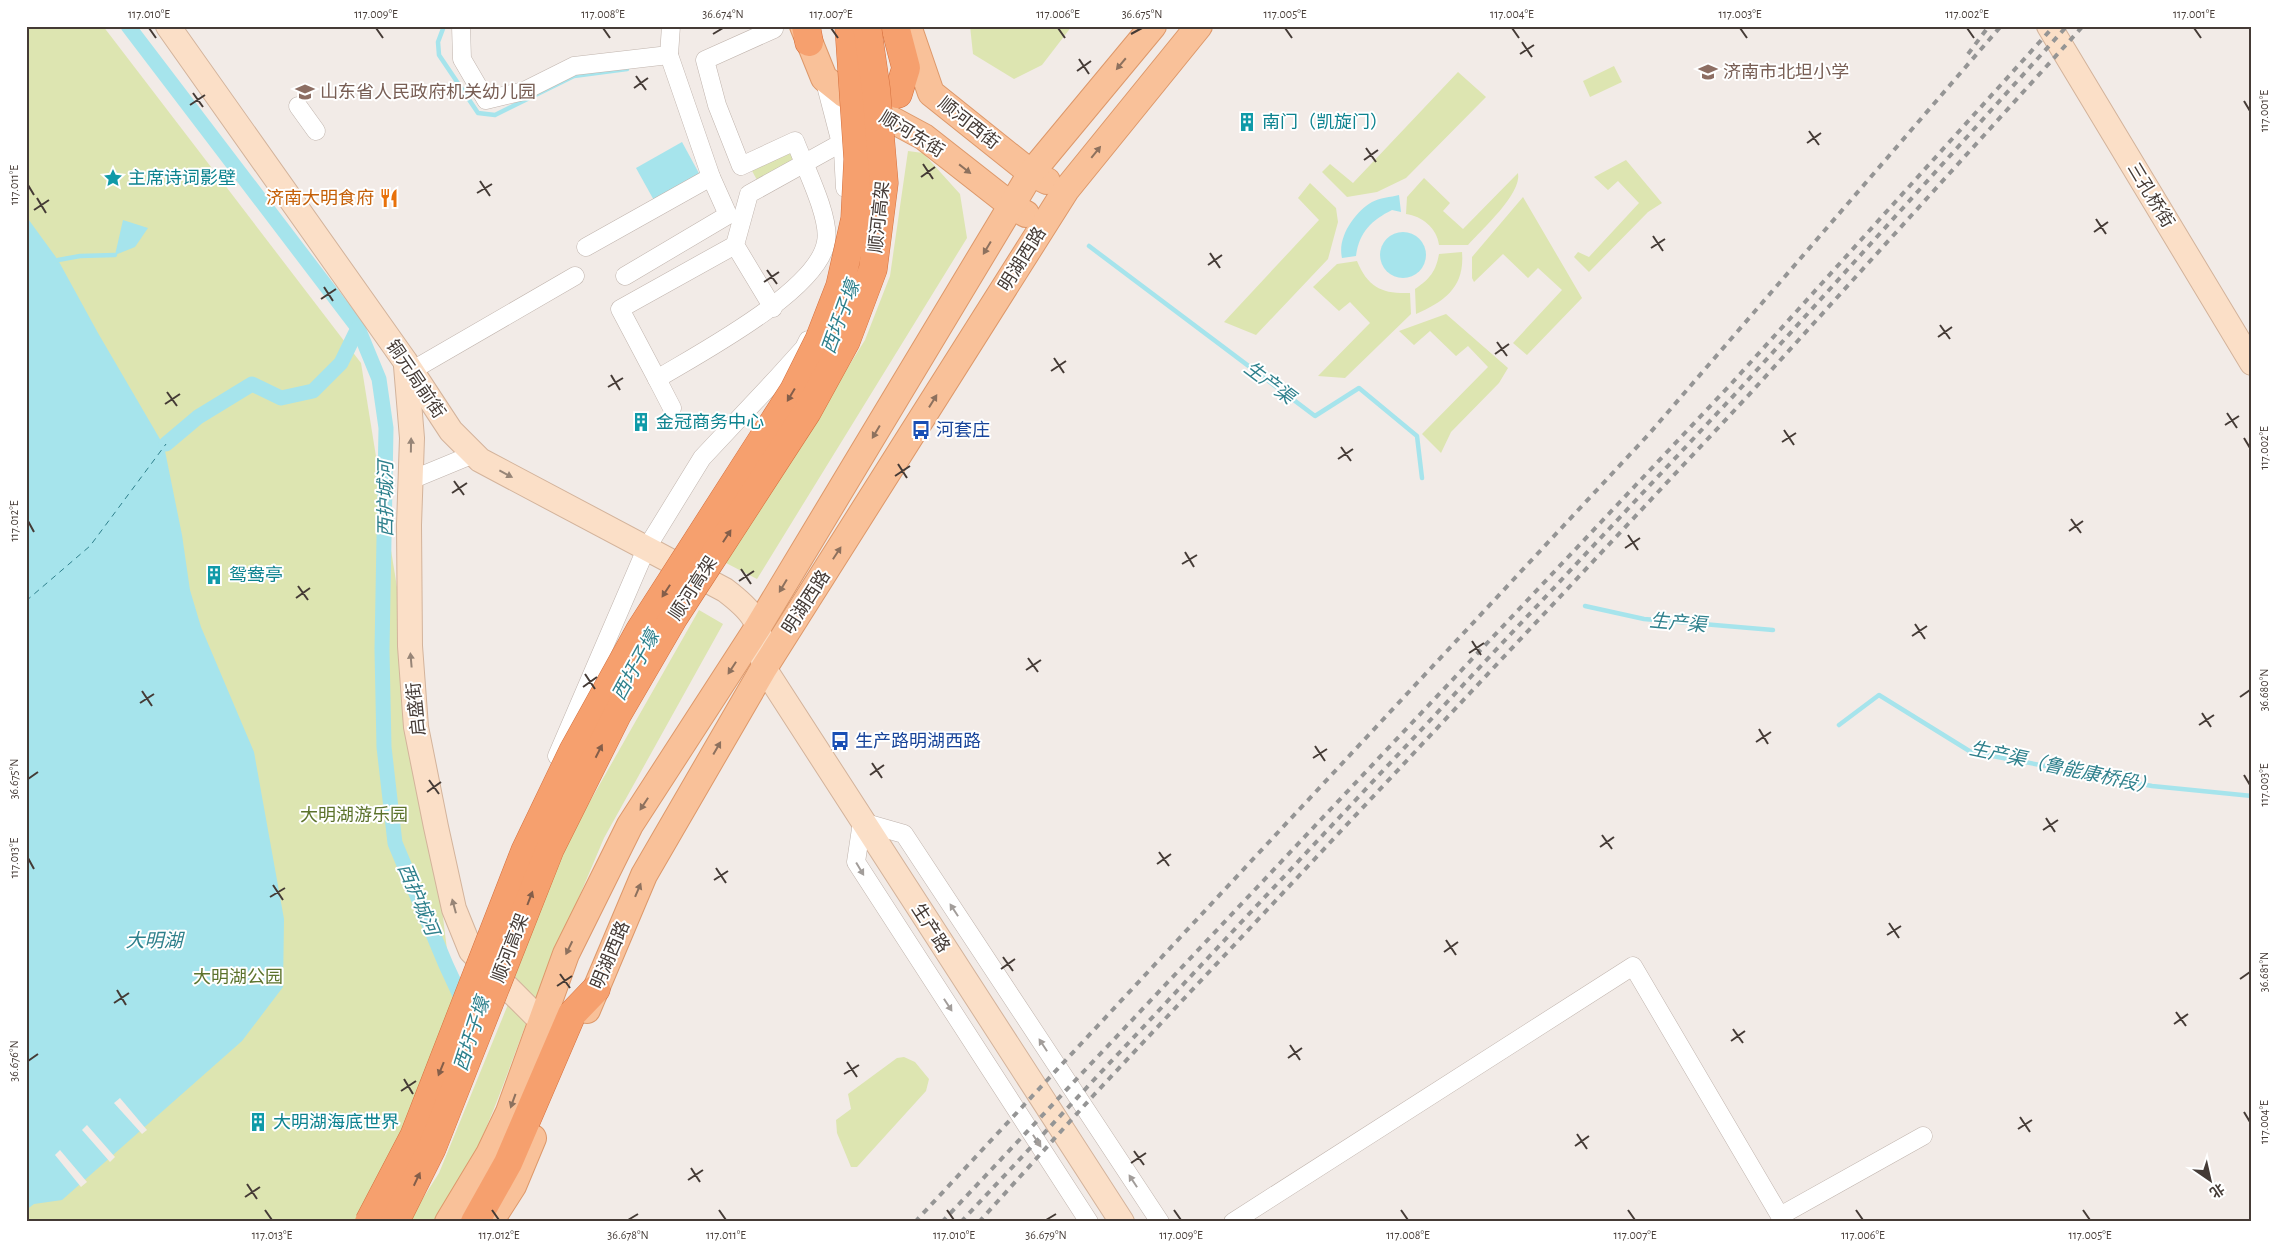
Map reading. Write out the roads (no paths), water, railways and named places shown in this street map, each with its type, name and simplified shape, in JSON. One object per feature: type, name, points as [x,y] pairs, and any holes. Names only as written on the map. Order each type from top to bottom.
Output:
[{"type":"highway","name":"顺河高架","points":[[369,1222],[414,1136],[525,851],[572,751],[640,630],[794,390],[819,340],[840,286],[855,219],[858,159],[849,26]]},
{"type":"highway","name":"顺河高架","points":[[395,1222],[432,1148],[550,849],[617,715],[674,617],[807,412],[846,341],[873,269],[884,183],[876,89],[867,26]]},
{"type":"highway","points":[[895,26],[906,68],[898,94]]},
{"type":"highway","points":[[475,1222],[508,1163],[572,1014],[596,988]]},
{"type":"main road","name":"顺河西街","points":[[908,26],[931,93],[1031,173],[1066,190]]},
{"type":"main road","name":"明湖西路","points":[[448,1222],[489,1154],[509,1112],[566,954],[630,825],[758,627],[1031,173],[1153,26]]},
{"type":"main road","name":"明湖西路","points":[[490,1222],[513,1186],[644,875],[764,668],[1066,190],[1199,26]]},
{"type":"main road","name":"顺河东街","points":[[806,32],[824,78],[844,94],[924,138],[1012,206],[1044,225]]},
{"type":"main road","points":[[844,94],[878,102],[898,94],[909,78],[918,56]]},
{"type":"street","name":"铜元局前街","points":[[168,26],[408,366],[451,431],[480,460],[725,590],[753,615],[758,627]]},
{"type":"street","points":[[461,26],[462,59],[486,100],[524,91],[574,66],[669,55]]},
{"type":"street","points":[[626,276],[728,215],[710,177],[669,55],[671,26]]},
{"type":"street","points":[[773,26],[774,29],[706,60],[717,105],[750,194],[735,245],[747,270],[773,308]]},
{"type":"street","name":"三孔桥街","points":[[2048,26],[2252,364]]},
{"type":"street","points":[[471,951],[646,549],[702,458],[804,348],[831,288],[846,224],[844,151],[824,78]]},
{"type":"street","points":[[298,106],[316,131]]},
{"type":"street","points":[[657,380],[773,308],[816,266],[827,242],[823,213],[795,141],[741,166]]},
{"type":"street","points":[[750,194],[841,143]]},
{"type":"street","points":[[586,247],[710,177]]},
{"type":"street","points":[[672,408],[620,309],[735,245]]},
{"type":"street","points":[[408,366],[575,276]]},
{"type":"street","name":"启盛街","points":[[408,366],[412,438],[410,646],[416,727],[454,910],[471,951],[542,1021]]},
{"type":"street","points":[[411,480],[474,454]]},
{"type":"street","name":"生产路","points":[[758,627],[764,668],[1122,1222]]},
{"type":"street","points":[[1089,1222],[856,862],[862,822],[904,834],[1160,1222]]},
{"type":"street","points":[[1233,1222],[1632,966],[1780,1216],[1923,1136]]},
{"type":"water","points":[[682,142],[701,177],[656,204],[636,168]]},
{"type":"water","points":[[1399,195],[1401,212],[1392,210],[1378,218],[1363,234],[1356,256],[1342,258],[1342,242],[1349,226],[1359,212],[1375,201]]},
{"type":"water","name":"大明湖","points":[[26,216],[58,260],[164,446],[182,535],[190,590],[201,627],[254,752],[284,919],[283,987],[242,1041],[62,1200],[34,1204],[26,1210]]},
{"type":"water","points":[[123,220],[148,228],[135,247],[115,255]]},
{"type":"water","points":[[1403,232],[1416,236],[1422,242],[1426,255],[1422,268],[1416,274],[1403,278],[1390,274],[1384,268],[1380,255],[1384,242],[1390,236]]},
{"type":"waterway","name":"西护城河","points":[[128,26],[358,328],[379,379],[386,428],[382,650],[384,747],[395,843],[465,1006]]},
{"type":"waterway","name":"生产渠","points":[[444,26],[438,42],[439,55],[478,113],[495,115],[574,76],[627,69]]},
{"type":"waterway","name":"生产渠","points":[[1089,246],[1315,416],[1359,388],[1417,436],[1422,478]]},
{"type":"waterway","points":[[58,260],[80,256],[115,255]]},
{"type":"waterway","points":[[166,444],[198,417],[252,384],[281,398],[313,391],[341,363],[358,328]]},
{"type":"waterway","name":"生产渠","points":[[1585,606],[1644,619],[1773,630]]},
{"type":"waterway","name":"生产渠（鲁能康桥段）","points":[[1839,725],[1879,695],[1971,752],[2152,786],[2252,796]]},
{"type":"railway","points":[[1968,54],[1989,26]]},
{"type":"railway","points":[[915,1222],[1649,434],[2001,26]]},
{"type":"railway","points":[[942,1222],[1731,384],[2054,26]]},
{"type":"railway","points":[[961,1222],[1738,391],[2067,26]]},
{"type":"railway","points":[[979,1222],[1092,1097],[1746,398],[2083,26]]},
{"type":"place","name":"济南市北坦小学","points":[[1708,72]]},
{"type":"place","name":"山东省人民政府机关幼儿园","points":[[305,92]]},
{"type":"place","name":"南门（凯旋门）","points":[[1247,122]]},
{"type":"place","name":"主席诗词影壁","points":[[113,178]]},
{"type":"place","name":"济南大明食府","points":[[389,198]]},
{"type":"place","name":"金冠商务中心","points":[[641,422]]},
{"type":"place","name":"河套庄","points":[[921,430]]},
{"type":"place","name":"鸳鸯亭","points":[[214,575]]},
{"type":"place","name":"生产路明湖西路","points":[[840,741]]},
{"type":"place","name":"大明湖海底世界","points":[[258,1122]]},
{"type":"water label","name":"西圩子壕","points":[[840,317]]},
{"type":"water label","name":"西圩子壕","points":[[635,665]]},
{"type":"water label","name":"西圩子壕","points":[[471,1034]]},
{"type":"park label","name":"大明湖游乐园","points":[[354,815]]},
{"type":"park label","name":"大明湖公园","points":[[238,977]]}]
